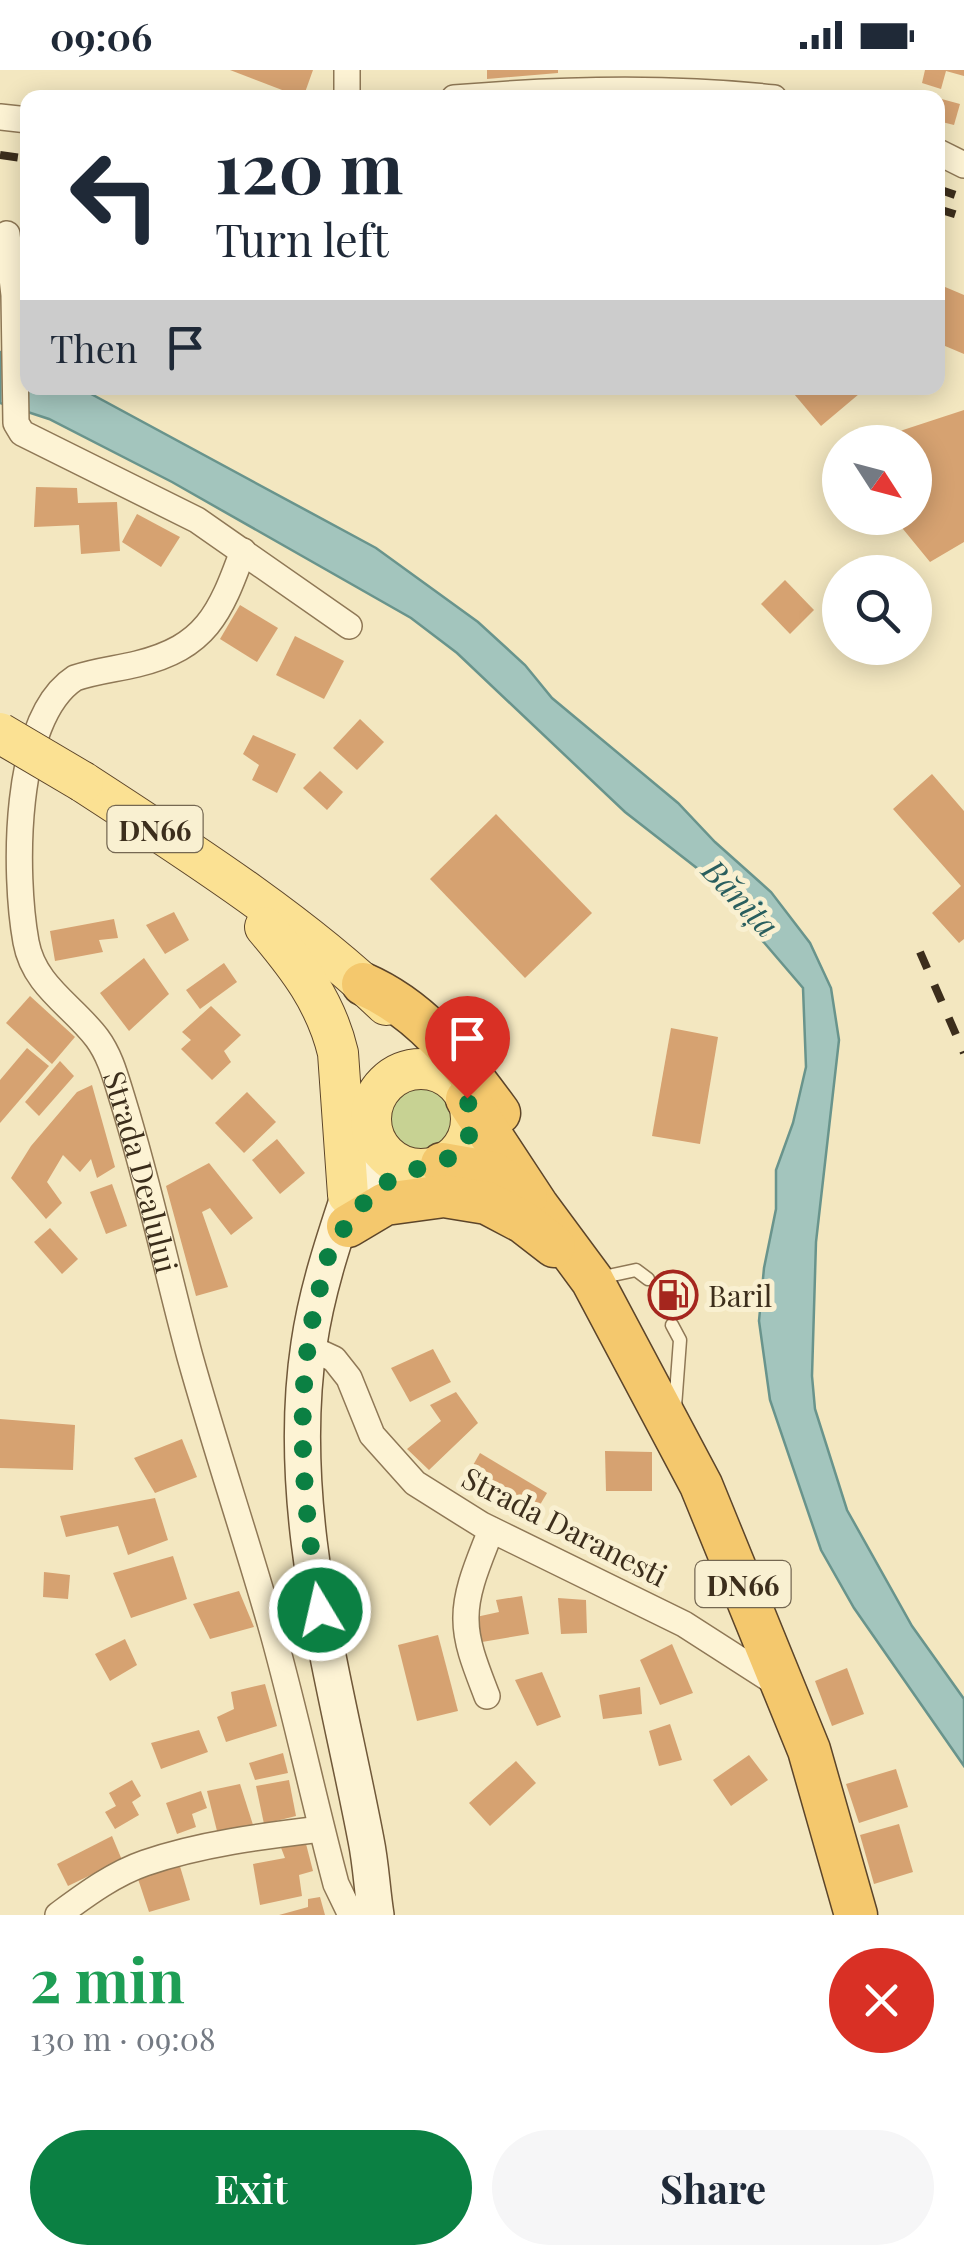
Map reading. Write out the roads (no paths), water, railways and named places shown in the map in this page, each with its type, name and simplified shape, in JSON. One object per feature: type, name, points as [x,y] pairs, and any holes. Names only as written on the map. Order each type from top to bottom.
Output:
[{"type":"highway","name":"DN66","points":[[363,984],[414,1012],[482,1090],[564,1206],[585,1269]]},
{"type":"highway","name":"DN66","points":[[457,1087],[585,1269],[702,1486],[786,1690],[826,1801],[856,1915]]},
{"type":"highway","name":"DN66","points":[[428,1166],[493,1173],[538,1207]]},
{"type":"highway","points":[[342,1223],[384,1204],[413,1198],[444,1196],[487,1203],[523,1222],[585,1269]]},
{"type":"main road","name":"DN66","points":[[0,733],[83,782],[286,923],[363,984],[457,1087]]},
{"type":"main road","points":[[224,878],[296,965],[326,1013],[338,1053],[342,1223]]},
{"type":"main road","name":"DN66","points":[[286,923],[336,996],[355,1045],[382,1149],[402,1165],[428,1166]]},
{"type":"main road","points":[[342,1223],[382,1186],[428,1166],[465,1143],[470,1129],[457,1087],[432,1070],[416,1068],[401,1073],[378,1094],[316,1300],[308,1347],[303,1450],[307,1524],[325,1640],[367,1844],[376,1915]]},
{"type":"street","points":[[668,90],[706,90]]},
{"type":"street","points":[[7,234],[14,295],[16,423],[30,439],[197,520],[349,626]]},
{"type":"street","name":"Strada Dealului","points":[[243,551],[222,607],[198,637],[166,656],[76,678],[48,704],[23,792],[18,879],[30,959],[40,978],[96,1038],[109,1057],[119,1088],[209,1425],[274,1635],[336,1884],[351,1915]]},
{"type":"street","name":"Strada Daranesti","points":[[308,1347],[334,1360],[349,1378],[372,1436],[415,1483],[492,1530],[684,1624],[786,1690]]},
{"type":"street","points":[[487,1696],[474,1661],[466,1620],[470,1590],[492,1530]]},
{"type":"street","points":[[58,1915],[142,1864],[180,1853],[322,1829]]},
{"type":"lane","points":[[585,1269],[636,1270],[648,1279]]},
{"type":"lane","points":[[672,1325],[680,1340],[674,1429]]},
{"type":"water","name":"Bănița","points":[[0,352],[20,358],[20,395],[93,395],[376,548],[478,622],[525,665],[552,698],[678,803],[771,892],[810,943],[831,988],[839,1040],[816,1242],[812,1376],[815,1409],[847,1510],[912,1626],[964,1699],[964,1766],[854,1608],[821,1550],[770,1400],[759,1321],[764,1268],[776,1209],[776,1170],[793,1123],[806,1067],[803,988],[707,876],[625,812],[457,653],[411,618],[172,482],[49,419],[0,403]]},
{"type":"railway","points":[[0,155],[20,158]]},
{"type":"railway","points":[[945,191],[964,198]]},
{"type":"railway","points":[[945,211],[964,217]]},
{"type":"railway","points":[[920,952],[964,1053]]},
{"type":"place","name":"Baril","points":[[673,1295]]}]
